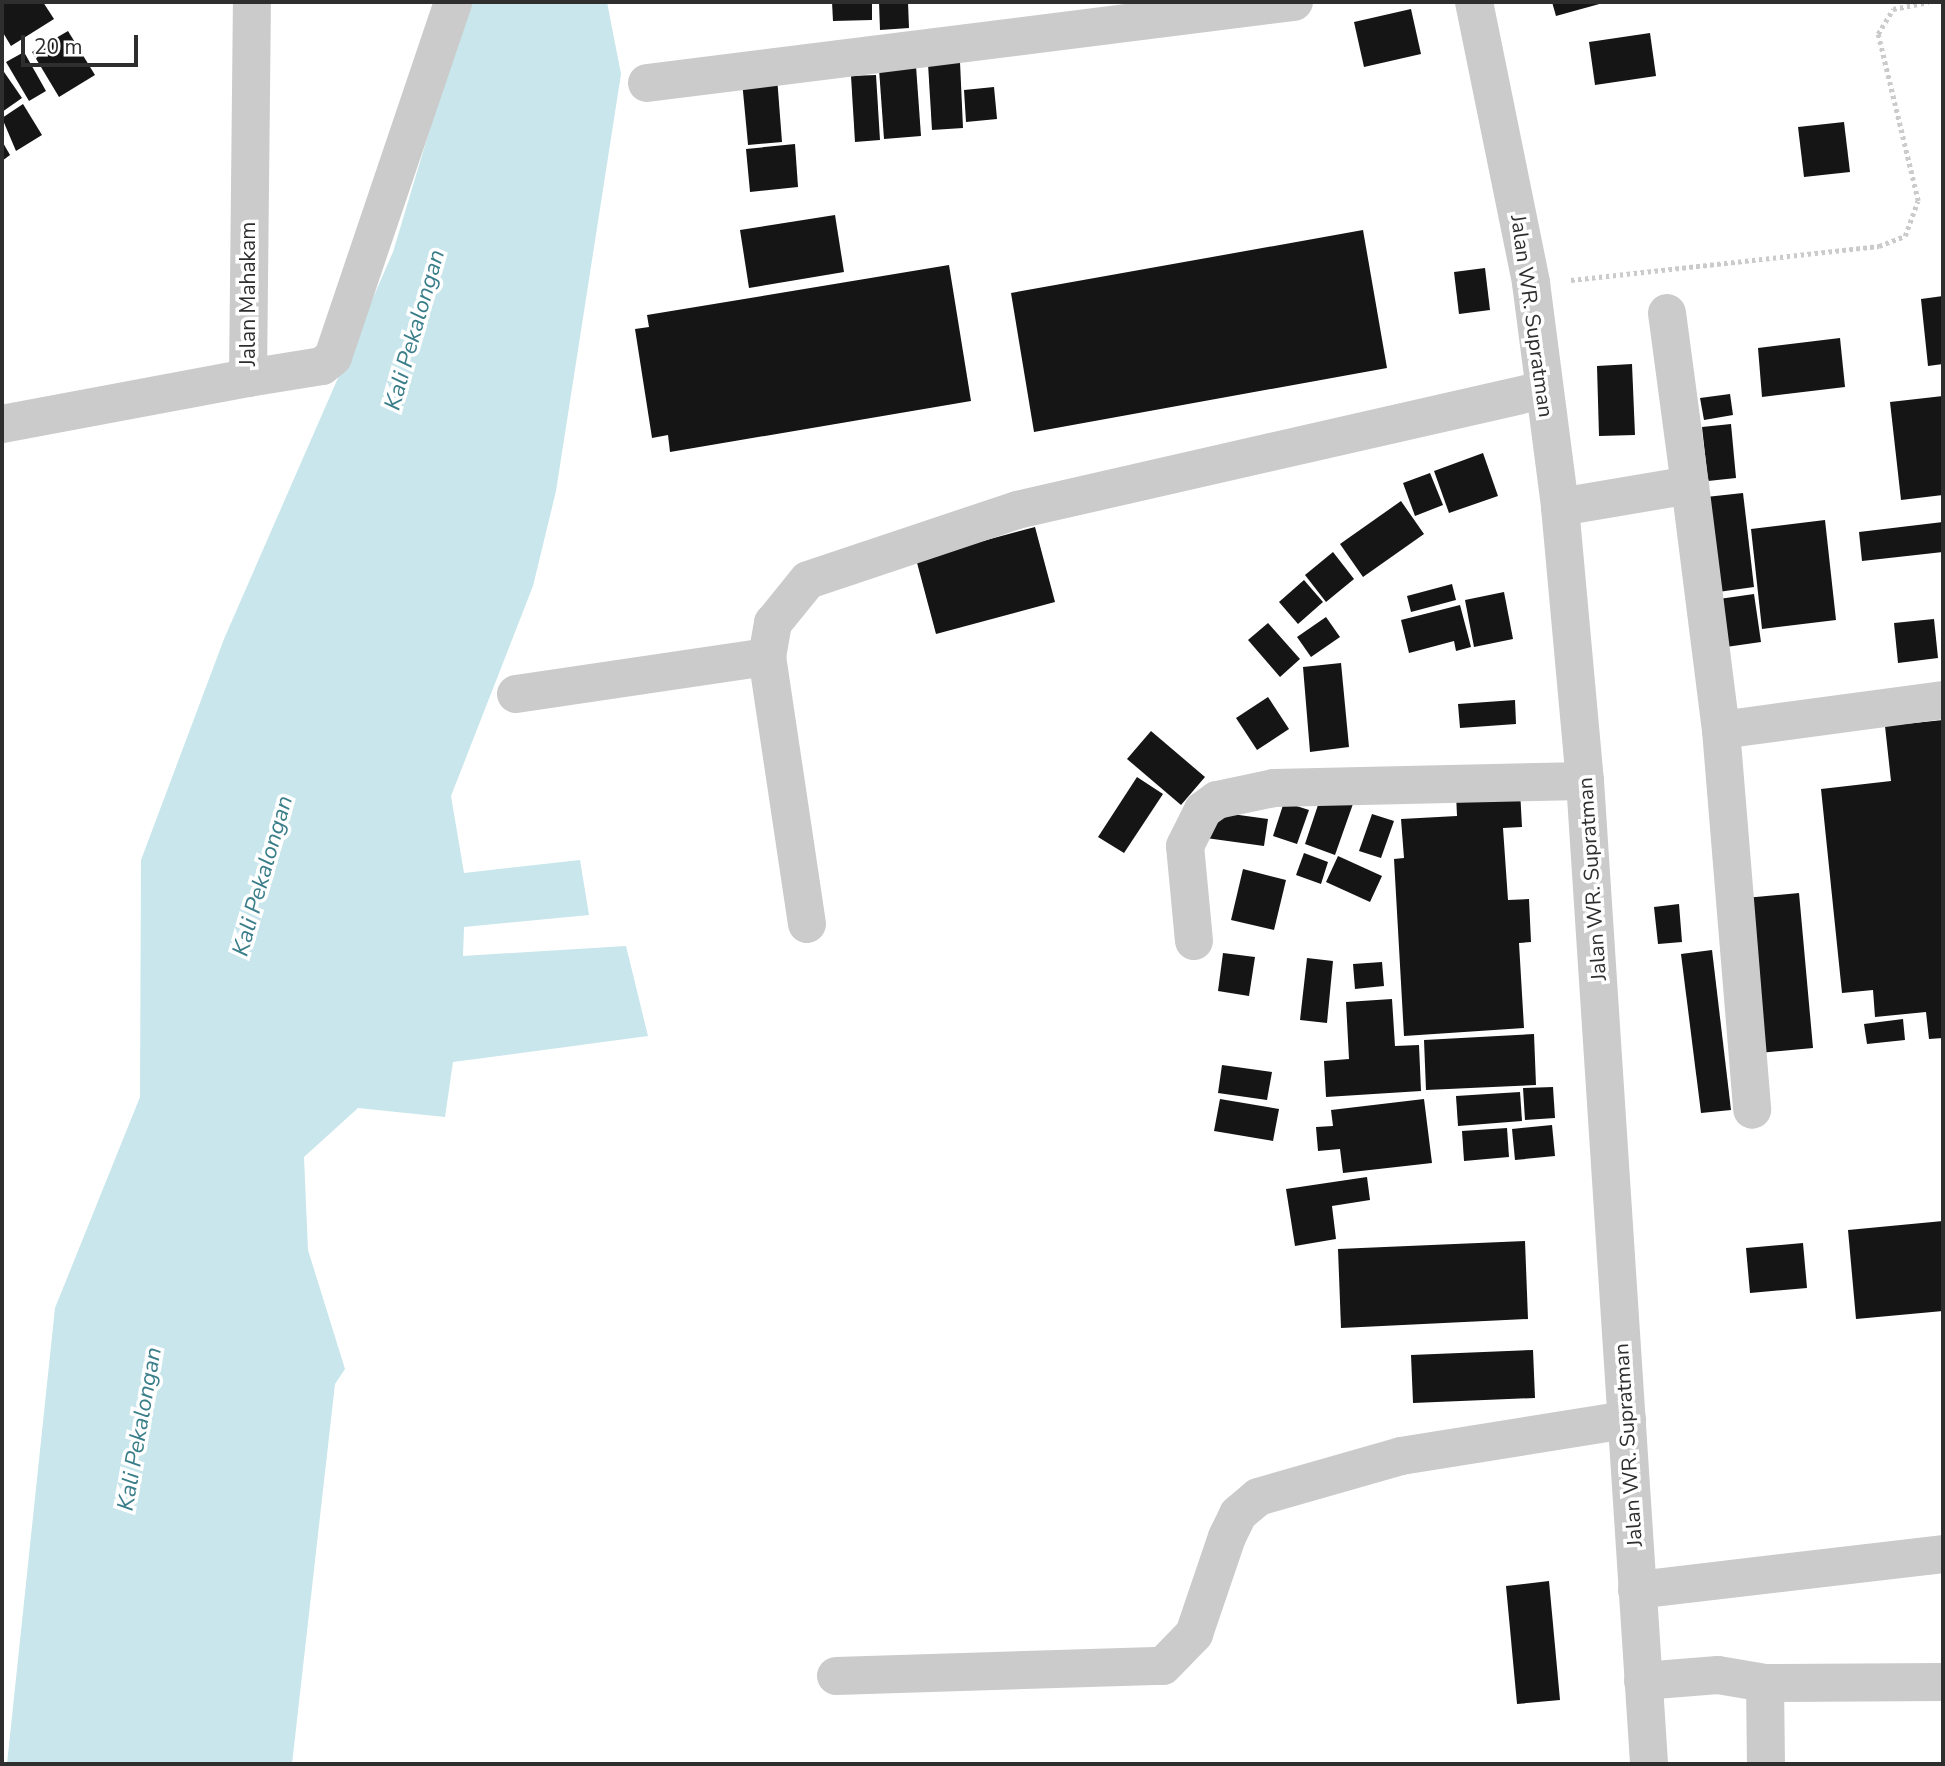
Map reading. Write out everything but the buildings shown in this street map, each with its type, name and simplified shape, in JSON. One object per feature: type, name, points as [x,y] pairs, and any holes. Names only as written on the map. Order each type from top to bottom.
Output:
[{"type":"street","name":"Jalan Mahakam","points":[[2,424],[248,378],[252,2]]},
{"type":"street","points":[[248,378],[322,366],[333,357],[453,2]]},
{"type":"street","points":[[647,83],[1294,2]]},
{"type":"street","name":"Jalan WR. Supratman","points":[[1474,2],[1531,283],[1560,507],[1586,780],[1627,1420],[1670,1585],[1649,1764]]},
{"type":"street","points":[[1668,313],[1721,730],[1752,1110]]},
{"type":"street","points":[[807,924],[767,657],[773,622],[795,590],[845,566],[1017,510],[1543,390]]},
{"type":"street","points":[[1560,507],[1690,485]]},
{"type":"street","points":[[516,694],[767,657]]},
{"type":"street","points":[[1721,730],[1943,700]]},
{"type":"street","points":[[1194,941],[1185,846],[1195,820],[1217,800],[1274,788],[1586,780]]},
{"type":"street","points":[[836,1675],[1163,1666],[1194,1634],[1227,1537],[1238,1514],[1258,1497],[1401,1456],[1627,1420]]},
{"type":"street","points":[[1670,1585],[1943,1554]]},
{"type":"street","points":[[1659,1678],[1718,1675],[1765,1683],[1943,1682]]},
{"type":"street","points":[[1765,1683],[1766,1764]]},
{"type":"path","points":[[1531,283],[1879,246],[1905,236],[1918,201],[1878,34],[1893,9],[1928,2]]},
{"type":"water","name":"Kali Pekalongan","points":[[468,2],[607,2],[621,74],[556,491],[533,586],[451,796],[464,873],[580,860],[589,915],[464,927],[463,956],[626,946],[648,1036],[453,1062],[445,1117],[358,1108],[304,1157],[308,1250],[345,1369],[335,1384],[292,1764],[7,1764],[55,1308],[140,1097],[141,860],[224,639],[393,252]]}]
